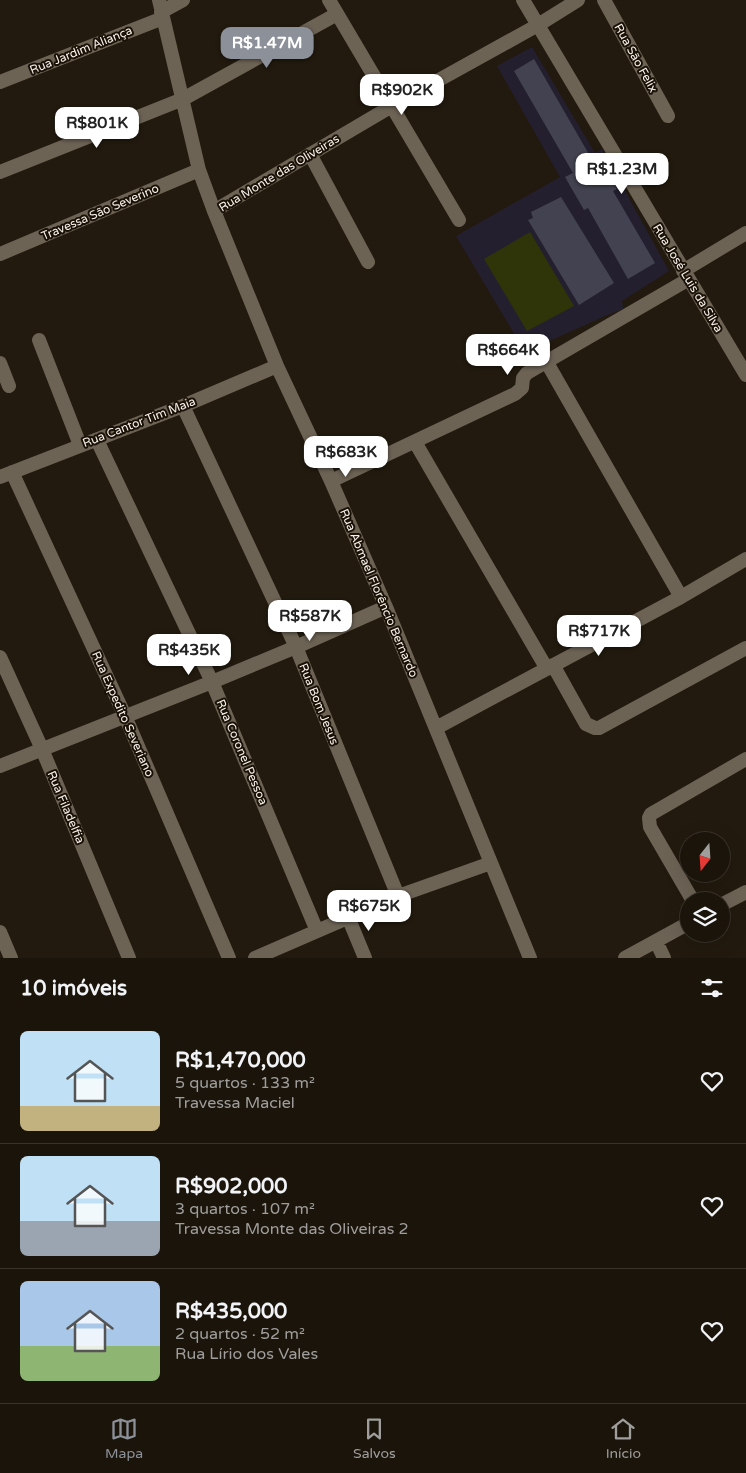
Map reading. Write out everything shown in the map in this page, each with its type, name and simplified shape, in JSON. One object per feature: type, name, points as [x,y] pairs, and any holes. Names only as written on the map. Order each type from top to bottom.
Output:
[{"type":"street","name":"Rua Jardim Aliança","points":[[0,82],[183,0]]},
{"type":"street","points":[[329,0],[459,220]]},
{"type":"street","name":"Rua José Luis da Silva","points":[[523,0],[746,375]]},
{"type":"street","name":"Rua Monte das Oliveiras","points":[[214,211],[392,106],[538,25],[578,0]]},
{"type":"street","name":"Rua São Felix","points":[[604,0],[668,116]]},
{"type":"street","name":"Rua Abmael Florêncio Bernardo","points":[[161,10],[199,170],[214,211],[277,366],[331,481],[386,607],[530,958]]},
{"type":"street","points":[[0,172],[183,99],[337,14]]},
{"type":"street","points":[[310,154],[368,262]]},
{"type":"street","name":"Travessa São Severino","points":[[0,254],[199,170]]},
{"type":"street","points":[[331,481],[515,394],[522,388],[523,378],[527,373],[686,275],[746,233]]},
{"type":"street","points":[[39,340],[80,446]]},
{"type":"street","points":[[546,361],[681,597]]},
{"type":"street","points":[[0,363],[9,386]]},
{"type":"street","name":"Rua Cantor Tim Maia","points":[[6,474],[183,406],[277,366]]},
{"type":"street","name":"Rua Bom Jesus","points":[[183,406],[296,647],[398,896]]},
{"type":"street","name":"Rua Coronel Pessoa","points":[[97,440],[212,682],[317,930]]},
{"type":"street","points":[[415,442],[586,724],[599,728],[746,648]]},
{"type":"street","name":"Rua Expedito Severiano","points":[[6,474],[125,716],[230,958]]},
{"type":"street","points":[[436,728],[681,597],[746,559]]},
{"type":"street","points":[[0,766],[212,682],[386,607]]},
{"type":"street","name":"Rua Filadelfia","points":[[0,657],[42,749],[130,958]]},
{"type":"street","points":[[688,892],[650,826],[649,818],[651,814],[746,759]]},
{"type":"street","points":[[255,958],[398,896],[491,863]]},
{"type":"street","points":[[730,901],[746,892]]},
{"type":"street","points":[[348,917],[365,958]]},
{"type":"street","points":[[625,958],[680,928]]},
{"type":"street","points":[[0,932],[11,958]]},
{"type":"street","points":[[656,941],[664,958]]},
{"type":"shaded area","points":[[532,47],[595,153],[602,149],[669,271],[622,301],[623,309],[525,352],[456,236],[560,177],[497,66]]},
{"type":"green space","points":[[530,232],[574,306],[527,331],[484,259]]},
{"type":"building","points":[[534,59],[594,163],[600,160],[617,189],[613,191],[655,263],[628,279],[588,208],[584,210],[565,177],[573,173],[514,71]]},
{"type":"building","points":[[561,197],[614,283],[579,305],[528,220],[533,218],[531,212]]}]
